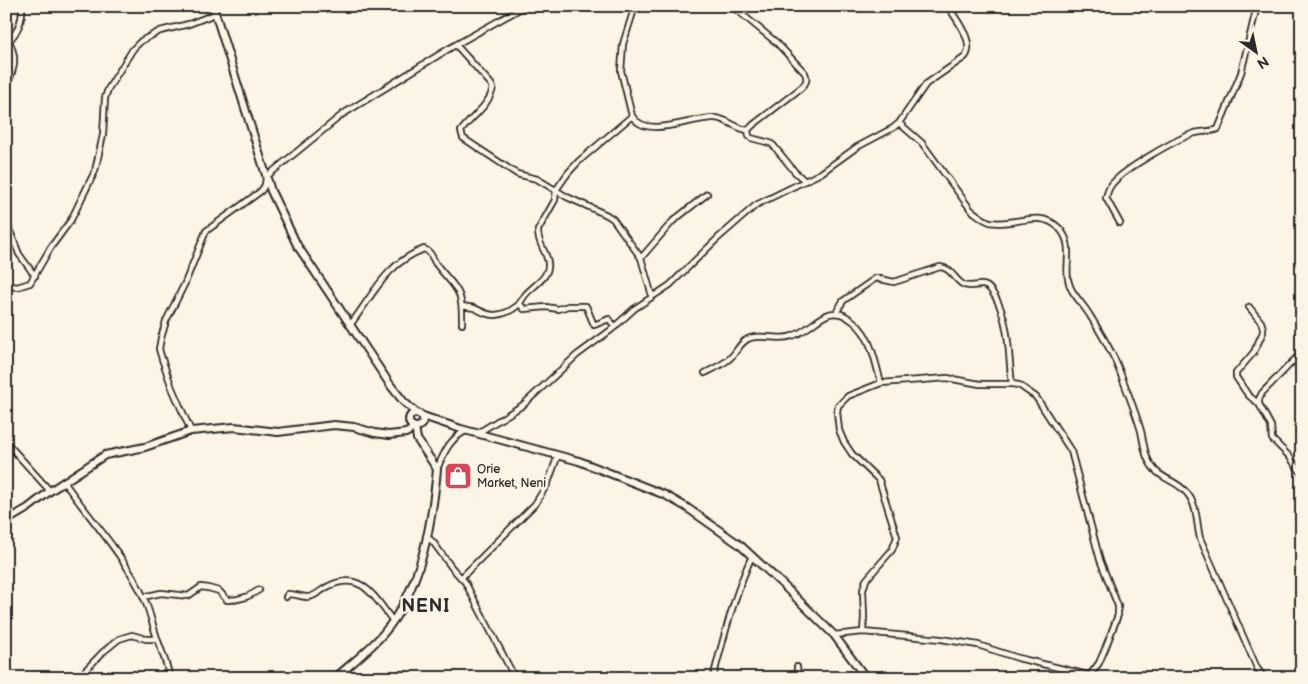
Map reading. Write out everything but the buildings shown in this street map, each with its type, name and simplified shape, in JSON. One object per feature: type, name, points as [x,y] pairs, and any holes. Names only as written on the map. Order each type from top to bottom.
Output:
[{"type":"street","points":[[6,88],[15,60],[14,50],[8,42],[20,24],[22,6]]},
{"type":"street","points":[[212,6],[266,177],[281,214],[297,245],[397,394],[410,419],[416,426],[416,440],[436,469]]},
{"type":"street","points":[[192,431],[175,395],[159,349],[166,321],[185,283],[206,231],[261,191],[265,185],[266,177],[337,119],[456,45],[525,6]]},
{"type":"street","points":[[635,6],[623,44],[620,71],[632,116],[640,125],[649,127],[684,124],[712,118],[722,119],[739,128],[748,130]]},
{"type":"street","points":[[732,6],[777,43],[805,73],[807,78],[801,88],[748,130]]},
{"type":"street","points":[[477,434],[523,405],[577,355],[634,309],[670,285],[717,239],[756,205],[821,173],[857,147],[885,133],[899,123],[926,84],[968,53],[968,41],[948,6]]},
{"type":"street","points":[[1120,223],[1106,198],[1110,186],[1119,176],[1185,137],[1197,132],[1218,128],[1241,73],[1257,6]]},
{"type":"street","points":[[6,285],[23,286],[30,283],[71,220],[95,171],[103,135],[105,98],[108,89],[133,49],[141,41],[160,32],[215,14]]},
{"type":"street","points":[[456,45],[493,88],[487,102],[461,132],[463,138],[517,174],[537,178],[567,197],[607,214],[613,219],[641,258],[652,296]]},
{"type":"street","points":[[462,306],[475,308],[481,313],[493,315],[505,313],[520,304],[524,295],[547,271],[548,261],[539,242],[538,230],[555,200],[556,190],[579,161],[632,116]]},
{"type":"street","points":[[899,123],[922,143],[966,203],[981,218],[988,222],[1000,223],[1040,218],[1052,222],[1066,238],[1069,246],[1066,270],[1067,282],[1088,313],[1117,365],[1153,468],[1161,477],[1187,492],[1194,503],[1200,538],[1264,678]]},
{"type":"street","points":[[748,130],[748,136],[751,138],[773,145],[805,181]]},
{"type":"street","points":[[641,258],[673,221],[707,194]]},
{"type":"street","points":[[6,221],[19,254],[35,276]]},
{"type":"street","points":[[350,325],[383,277],[404,259],[424,249],[430,252],[437,264],[456,287],[462,306],[462,324]]},
{"type":"street","points":[[836,313],[843,301],[876,278],[894,282],[944,267],[965,285],[971,287],[984,285],[992,291],[1002,312],[1006,327],[1012,384]]},
{"type":"street","points":[[520,304],[524,309],[529,310],[546,307],[552,309],[568,306],[586,306],[594,325],[609,319],[615,326]]},
{"type":"street","points":[[1249,308],[1264,328],[1254,352],[1240,367],[1236,377],[1248,395],[1259,404],[1271,426],[1272,439],[1289,456],[1302,474]]},
{"type":"street","points":[[705,373],[727,360],[745,340],[791,337],[807,329],[828,314],[836,313],[850,319],[868,337],[881,383]]},
{"type":"street","points":[[1259,404],[1259,398],[1262,393],[1302,352]]},
{"type":"street","points":[[863,632],[863,590],[866,580],[892,550],[896,543],[897,532],[879,480],[860,463],[844,442],[838,430],[838,406],[848,396],[881,383],[947,378],[980,384],[1019,385],[1036,397],[1071,451],[1098,553],[1118,606],[1118,615],[1108,642],[1099,664],[1090,675]]},
{"type":"street","points":[[6,521],[105,455],[145,447],[192,431],[234,427],[278,432],[334,425],[349,426],[389,435],[406,433],[423,419],[397,394]]},
{"type":"street","points":[[410,419],[412,415],[419,414],[466,431],[579,461],[686,506],[752,556],[834,635],[866,678]]},
{"type":"street","points":[[416,426],[437,422]]},
{"type":"street","points":[[335,678],[383,634],[393,621],[410,590],[426,536],[436,469],[454,438],[466,431]]},
{"type":"street","points":[[6,442],[50,491]]},
{"type":"street","points":[[6,450],[13,450]]},
{"type":"street","points":[[461,578],[535,504],[548,483],[558,455]]},
{"type":"street","points":[[64,482],[114,546],[143,597],[153,619],[157,639],[170,678]]},
{"type":"street","points":[[426,536],[465,582],[514,678]]},
{"type":"street","points":[[712,678],[743,575],[752,556]]},
{"type":"street","points":[[286,597],[288,594],[308,597],[339,582],[356,582],[364,585],[370,591],[393,621]]},
{"type":"street","points":[[143,597],[161,594],[188,596],[201,588],[208,588],[219,591],[227,600],[232,600],[246,598],[259,590]]},
{"type":"street","points":[[834,635],[863,632],[941,639],[978,645],[1018,658],[1100,678]]},
{"type":"street","points":[[78,678],[103,652],[119,639],[132,635],[146,639],[157,639]]},
{"type":"street","points":[[797,667],[798,678]]},
{"type":"place","name":"Orie Market, Neni","points":[[458,476]]},
{"type":"district","name":"NENI","points":[[426,606]]}]
